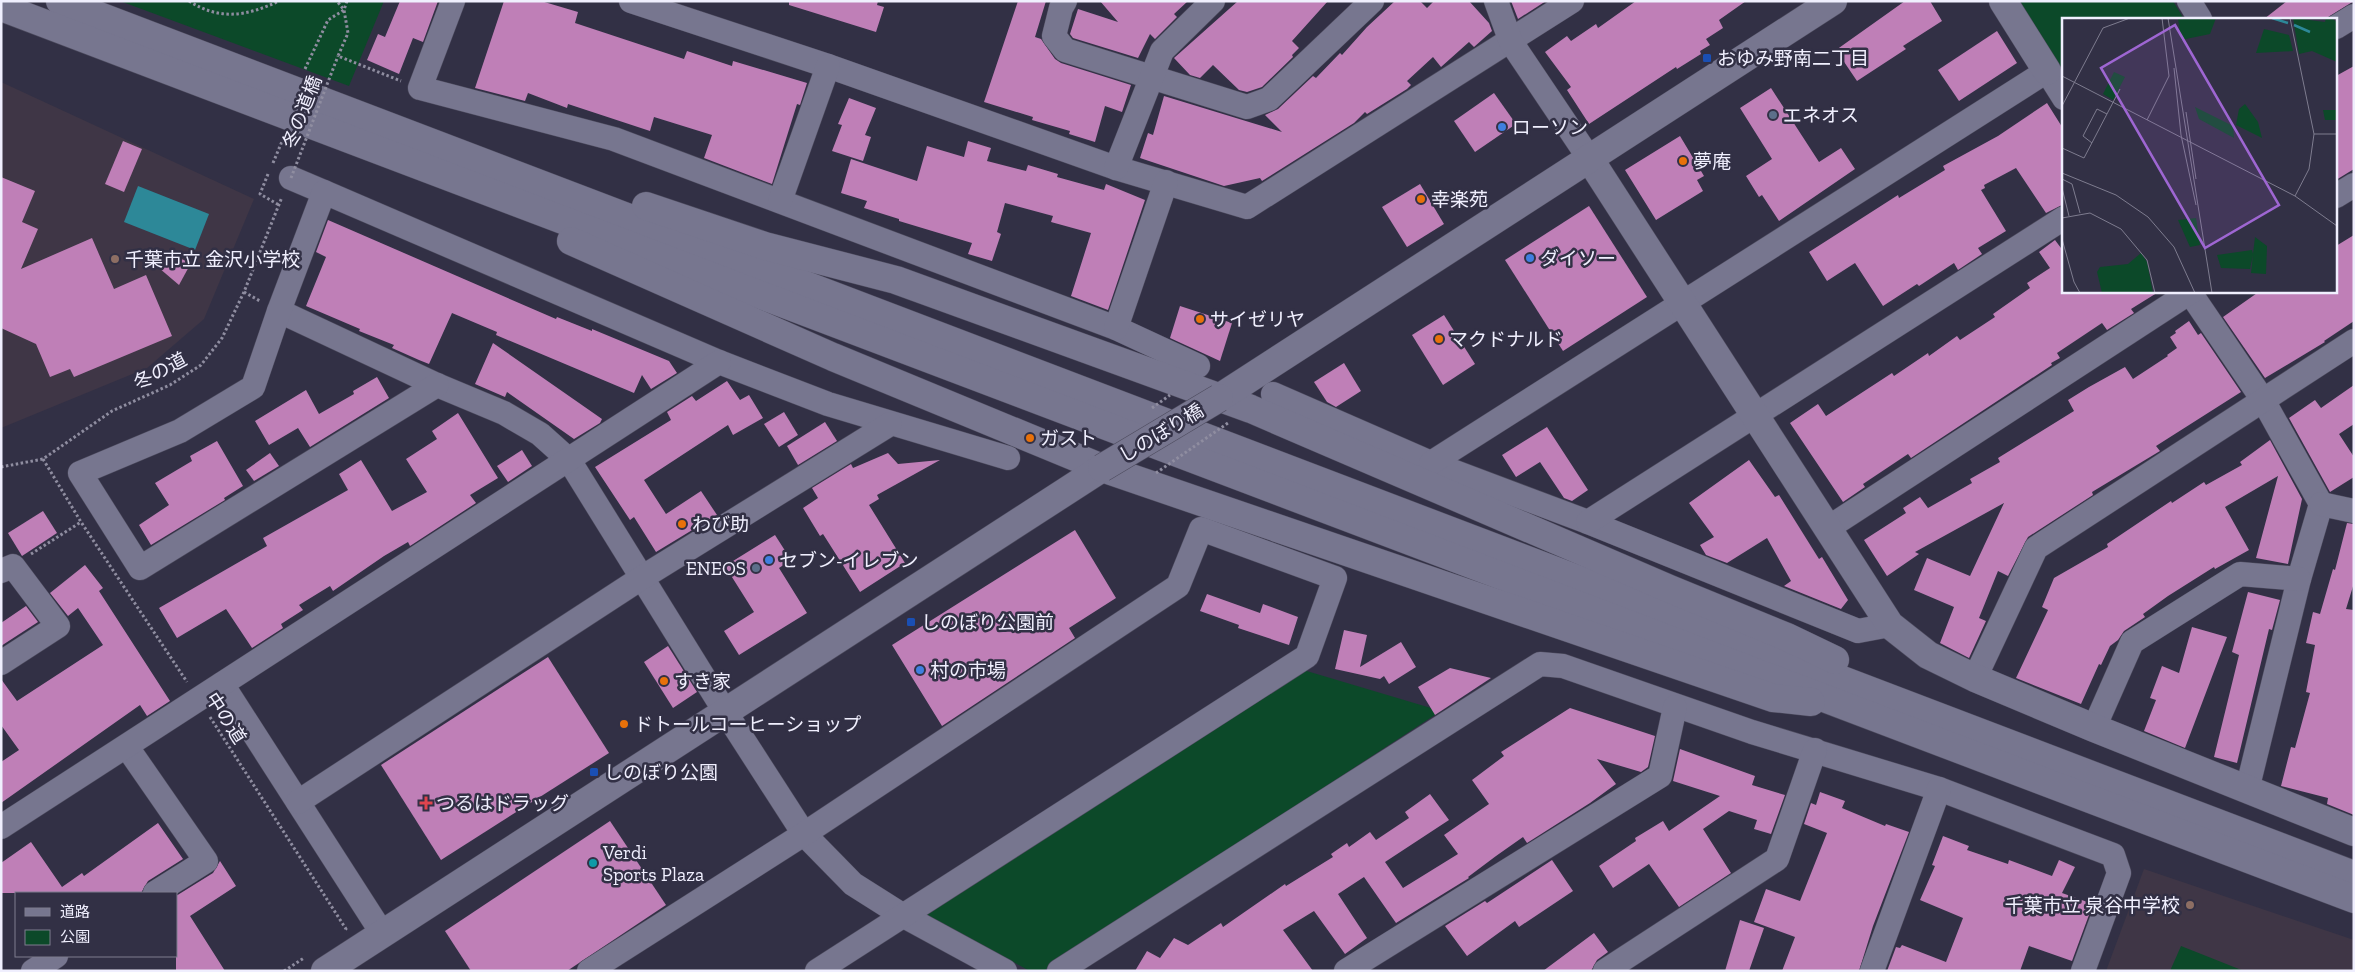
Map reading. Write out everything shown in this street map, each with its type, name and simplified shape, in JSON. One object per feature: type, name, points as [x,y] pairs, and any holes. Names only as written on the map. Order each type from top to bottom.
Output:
[{"type":"street","points":[[60,1],[477,159],[730,258],[2354,875]]},
{"type":"street","points":[[454,1],[420,88],[614,140],[1116,328],[1198,366]]},
{"type":"street","points":[[631,1],[828,66],[1116,168],[1247,207],[1511,42],[1572,1]]},
{"type":"street","points":[[1066,1],[1060,8],[1054,36],[1065,50],[1246,107],[1269,99],[1372,1]]},
{"type":"street","points":[[1116,168],[1162,51],[1213,1]]},
{"type":"street","points":[[1496,1],[1511,42],[1589,158],[1890,625],[1928,655],[1975,678],[2094,728],[2354,832]]},
{"type":"street","name":"しのぼり橋","points":[[316,963],[382,933],[724,710],[1102,468],[1227,408],[1589,158],[1833,1]]},
{"type":"street","points":[[2003,1],[2062,95]]},
{"type":"street","points":[[2189,1],[2199,18]]},
{"type":"street","points":[[1,7],[2354,899]]},
{"type":"street","points":[[2338,26],[2354,16]]},
{"type":"street","points":[[780,201],[828,66]]},
{"type":"street","points":[[1431,463],[2046,71]]},
{"type":"street","points":[[477,159],[506,160],[764,246],[896,280],[1227,408],[1252,409],[1670,590],[1787,637],[1923,702],[1943,719]]},
{"type":"street","points":[[291,178],[719,362],[828,404],[1008,458]]},
{"type":"street","points":[[1116,328],[1166,182]]},
{"type":"street","points":[[2338,195],[2354,185]]},
{"type":"street","points":[[475,187],[503,210],[681,290],[833,357],[1102,468],[1773,698],[1850,707]]},
{"type":"street","points":[[324,192],[278,311],[253,387],[180,431],[80,473],[140,568],[437,385]]},
{"type":"street","points":[[1588,522],[2062,219]]},
{"type":"street","points":[[1828,528],[2191,292],[2263,400],[2321,504],[2299,579],[2247,790]]},
{"type":"street","points":[[278,311],[437,385],[504,413],[540,434],[569,460],[724,710],[804,834],[853,884],[902,915],[1005,971]]},
{"type":"street","points":[[1975,678],[2036,548],[2354,341]]},
{"type":"street","points":[[1,827],[719,362]]},
{"type":"street","points":[[1273,394],[1431,463],[1588,522],[1858,631],[1890,625]]},
{"type":"street","points":[[298,802],[642,577],[890,424]]},
{"type":"street","points":[[2321,504],[2354,512]]},
{"type":"street","points":[[589,971],[804,834],[1178,586],[1201,529],[1335,578],[1307,656],[817,971]]},
{"type":"street","points":[[1,663],[58,626],[7,568]]},
{"type":"street","points":[[2094,728],[2132,642],[2240,574],[2299,579]]},
{"type":"street","points":[[1059,971],[1540,664],[1563,666],[1675,707],[1939,788],[2113,855],[2119,873],[2083,971]]},
{"type":"street","points":[[222,684],[382,933]]},
{"type":"street","points":[[1346,971],[1660,776],[1675,707]]},
{"type":"street","points":[[127,747],[206,861],[157,892]]},
{"type":"street","points":[[1605,971],[1777,859],[1815,750]]},
{"type":"street","points":[[1872,971],[1939,788]]},
{"type":"street","points":[[33,971],[54,957]]},
{"type":"path","points":[[189,1],[204,11],[241,15],[279,1]]},
{"type":"path","points":[[338,1],[344,10],[348,33],[338,56],[420,88]]},
{"type":"path","points":[[303,74],[328,20],[344,10],[347,1]]},
{"type":"path","name":"冬の道橋","points":[[291,178],[338,56]]},
{"type":"path","name":"冬の道","points":[[1,467],[43,458],[112,411],[170,385],[202,365],[222,338],[244,292],[279,205],[260,194]]},
{"type":"path","points":[[1156,473],[1227,408]]},
{"type":"path","name":"中の道","points":[[43,458],[80,522],[198,699],[346,929],[341,933]]},
{"type":"path","points":[[7,568],[80,522]]},
{"type":"path","points":[[284,971],[316,963]]},
{"type":"shaded area","name":"千葉市立 金沢小学校","points":[[1,82],[254,199],[204,319],[147,368],[1,428]]},
{"type":"shaded area","name":"千葉市立 泉谷中学校","points":[[2144,869],[2354,940],[2354,971],[2106,971]]},
{"type":"green space","points":[[120,1],[384,1],[349,86]]},
{"type":"green space","points":[[2012,1],[2173,1],[2183,18],[2062,18],[2062,80]]},
{"type":"green space","points":[[1300,669],[1441,711],[1043,971],[1028,970],[917,910]]},
{"type":"green space","points":[[2181,946],[2244,971],[2170,971]]},
{"type":"water","points":[[138,186],[209,214],[195,250],[124,222]]},
{"type":"building","points":[[400,1],[438,1],[423,42],[413,38],[399,74],[367,60],[378,34],[385,37]]},
{"type":"building","points":[[504,1],[541,1],[578,12],[575,23],[684,59],[687,51],[732,66],[733,61],[807,83],[800,105],[797,104],[772,184],[704,158],[712,135],[654,117],[650,131],[568,104],[567,108],[528,93],[525,101],[475,88]]},
{"type":"building","points":[[789,1],[878,1],[877,5],[884,7],[876,32],[789,5]]},
{"type":"building","points":[[1018,1],[1046,1],[1035,37],[1041,39],[1055,59],[1061,63],[1131,85],[1122,112],[1105,106],[1095,142],[1069,134],[1070,131],[1032,120],[1033,117],[984,102]]},
{"type":"building","points":[[1100,1],[1188,1],[1174,14],[1177,17],[1155,39],[1150,34],[1138,58],[1073,38],[1070,34],[1078,9],[1118,22]]},
{"type":"building","points":[[1238,1],[1328,1],[1292,41],[1299,48],[1292,55],[1293,57],[1262,87],[1247,92],[1239,90],[1213,65],[1200,78],[1190,75],[1174,58]]},
{"type":"building","points":[[1395,1],[1420,1],[1427,8],[1434,1],[1469,1],[1489,23],[1492,31],[1474,47],[1469,42],[1441,67],[1433,57],[1407,81],[1411,85],[1407,89],[1367,114],[1365,112],[1354,123],[1262,181],[1260,178],[1224,186],[1140,158],[1148,133],[1153,135],[1164,96],[1282,132],[1265,115],[1278,109],[1313,76],[1316,78],[1340,53],[1342,55],[1367,27]]},
{"type":"building","points":[[1511,1],[1546,1],[1518,19]]},
{"type":"building","points":[[1636,1],[1746,1],[1719,20],[1723,28],[1706,39],[1710,45],[1700,51],[1701,54],[1677,69],[1676,67],[1589,124],[1567,90],[1571,87],[1545,52],[1567,36],[1571,41],[1596,24],[1598,28]]},
{"type":"building","points":[[1905,1],[1930,1],[1942,21],[1903,46],[1906,49],[1857,81],[1836,50]]},
{"type":"building","points":[[2287,1],[2354,1],[2327,18],[2265,18]]},
{"type":"building","points":[[1997,31],[2017,63],[1959,101],[1938,70]]},
{"type":"building","points":[[2354,66],[2354,169],[2338,179],[2338,75]]},
{"type":"building","points":[[1771,88],[1819,162],[1841,148],[1855,169],[1779,221],[1762,195],[1759,197],[1746,176],[1772,159],[1740,108]]},
{"type":"building","points":[[1494,93],[1516,124],[1475,152],[1454,121]]},
{"type":"building","points":[[849,98],[876,108],[865,135],[871,137],[863,161],[832,151],[842,125],[838,124]]},
{"type":"building","points":[[2047,103],[2062,127],[2062,205],[2046,213],[2016,168],[1984,185],[1985,188],[1981,190],[2006,231],[1978,248],[1982,254],[1958,270],[1954,263],[1919,286],[1917,284],[1883,306],[1855,263],[1827,281],[1809,252],[1898,195],[1899,198],[1945,170],[1943,166],[1998,136]]},
{"type":"building","points":[[1680,136],[1704,176],[1697,180],[1703,191],[1656,220],[1625,170]]},
{"type":"building","points":[[123,141],[142,149],[124,192],[105,184]]},
{"type":"building","points":[[968,141],[991,148],[987,161],[1026,171],[1028,165],[1058,174],[1057,177],[1104,190],[1106,184],[1145,200],[1108,310],[1071,296],[1091,233],[1051,222],[1053,216],[1005,203],[997,232],[1001,234],[992,261],[968,254],[972,243],[899,221],[899,219],[864,208],[867,201],[841,193],[851,159],[917,181],[927,146],[964,157]]},
{"type":"building","points":[[1,177],[35,191],[22,222],[38,229],[21,269],[92,238],[114,289],[146,275],[172,336],[74,377],[70,369],[50,377],[36,344],[1,328]]},
{"type":"building","points":[[1420,184],[1444,224],[1407,247],[1382,207]]},
{"type":"building","points":[[1589,206],[1647,297],[1563,351],[1505,260]]},
{"type":"building","points":[[328,220],[556,319],[557,317],[592,331],[592,329],[669,361],[677,373],[651,389],[642,375],[634,393],[496,335],[497,332],[452,313],[429,364],[419,360],[392,348],[394,345],[306,306],[326,257],[316,252]]},
{"type":"building","points":[[2354,235],[2354,321],[2325,342],[2265,378],[2223,317],[2259,292],[2338,292],[2338,245]]},
{"type":"building","points":[[2055,240],[2062,249],[2062,292],[2158,292],[2131,309],[2134,313],[2107,330],[2102,323],[2057,353],[2060,358],[2051,363],[2052,365],[1911,458],[1908,454],[1863,484],[1865,487],[1843,502],[1790,423],[1818,404],[1826,416],[1892,373],[1894,376],[1928,353],[1929,356],[1957,336],[1960,340],[1995,317],[1993,314],[2030,288],[2027,283],[2050,268],[2039,252]]},
{"type":"building","points":[[167,253],[191,263],[179,285],[159,268]]},
{"type":"building","points":[[1180,306],[1232,323],[1220,361],[1170,338]]},
{"type":"building","points":[[1444,315],[1475,364],[1443,385],[1412,335]]},
{"type":"building","points":[[2189,321],[2198,335],[2201,333],[2241,392],[2156,446],[2160,451],[2092,492],[2093,495],[2028,537],[2008,576],[1998,571],[1979,618],[1986,621],[1969,658],[1940,643],[1954,607],[1914,590],[1927,558],[1970,576],[2004,503],[1915,552],[1919,554],[1887,576],[1864,540],[1906,513],[1903,508],[1920,497],[1928,508],[1972,483],[1970,479],[2000,462],[1998,458],[2074,411],[2068,400],[2089,387],[2125,367],[2133,379],[2168,356],[2177,348],[2170,337]]},
{"type":"building","points":[[493,343],[602,419],[600,423],[574,439],[507,392],[505,397],[475,384]]},
{"type":"building","points":[[1344,363],[1361,391],[1336,407],[1327,402],[1314,382]]},
{"type":"building","points":[[377,377],[389,398],[310,447],[298,428],[269,445],[255,421],[306,390],[319,414],[354,394],[353,391]]},
{"type":"building","points":[[727,381],[740,400],[749,395],[763,418],[733,435],[728,425],[644,480],[666,514],[701,491],[717,515],[656,552],[634,517],[630,520],[595,467],[671,420],[667,412],[692,396],[696,401]]},
{"type":"building","points":[[2354,385],[2354,424],[2339,434],[2354,457],[2354,477],[2330,492],[2289,418],[2315,400],[2321,408]]},
{"type":"building","points":[[784,412],[798,435],[779,447],[764,424]]},
{"type":"building","points":[[458,413],[498,478],[470,495],[476,503],[410,546],[408,542],[384,556],[333,591],[330,586],[299,605],[303,610],[281,624],[283,628],[252,648],[226,609],[177,638],[159,608],[267,546],[263,538],[348,490],[339,474],[361,460],[392,511],[427,492],[406,459],[437,439],[432,431]]},
{"type":"building","points":[[825,422],[837,441],[798,465],[787,446]]},
{"type":"building","points":[[1547,427],[1588,490],[1572,501],[1564,498],[1540,462],[1516,477],[1502,455]]},
{"type":"building","points":[[2270,440],[2302,499],[2288,564],[2256,558],[2278,476],[2225,507],[2249,550],[2215,569],[2214,567],[2168,596],[2143,614],[2145,617],[2124,631],[2118,640],[2110,646],[2101,665],[2099,664],[2081,704],[2016,678],[2048,610],[2042,607],[2054,578],[2108,547],[2107,544],[2171,501],[2172,503],[2204,482],[2206,485],[2242,465],[2240,462]]},
{"type":"building","points":[[217,441],[243,486],[224,498],[225,500],[151,545],[139,525],[169,505],[155,483],[192,461],[190,456]]},
{"type":"building","points":[[522,450],[532,466],[508,482],[497,466]]},
{"type":"building","points":[[270,453],[279,466],[254,481],[246,470]]},
{"type":"building","points":[[888,453],[898,464],[940,460],[877,495],[879,499],[869,505],[905,563],[860,592],[823,534],[820,536],[803,508],[818,498],[812,488],[851,464],[853,468]]},
{"type":"building","points":[[1749,460],[1775,497],[1779,495],[1819,559],[1822,557],[1848,600],[1841,609],[1784,586],[1791,581],[1767,538],[1727,563],[1706,555],[1700,545],[1714,537],[1689,503]]},
{"type":"building","points":[[43,511],[57,533],[22,556],[8,533]]},
{"type":"building","points":[[2347,523],[2354,524],[2354,583],[2346,609],[2354,610],[2354,815],[2327,804],[2328,798],[2281,786],[2291,747],[2295,748],[2310,693],[2306,692],[2315,645],[2306,643],[2313,612],[2320,614],[2333,569],[2335,570]]},
{"type":"building","points":[[1075,530],[1116,598],[1069,628],[1075,638],[942,726],[892,645]]},
{"type":"building","points":[[775,535],[791,560],[779,568],[807,613],[739,655],[724,631],[754,612],[725,566]]},
{"type":"building","points":[[85,565],[103,588],[99,591],[170,701],[147,716],[140,705],[1,803],[1,762],[19,750],[1,725],[1,679],[17,701],[103,645],[78,608],[68,616],[50,593]]},
{"type":"building","points":[[2248,592],[2280,600],[2272,630],[2269,629],[2237,763],[2214,757],[2239,655],[2232,652]]},
{"type":"building","points":[[1207,594],[1260,613],[1263,604],[1298,617],[1289,645],[1238,628],[1239,625],[1200,611]]},
{"type":"building","points":[[26,606],[38,622],[1,646],[1,623]]},
{"type":"building","points":[[2192,627],[2227,637],[2185,748],[2144,731],[2156,700],[2150,698],[2162,666],[2179,673]]},
{"type":"building","points":[[1344,630],[1367,635],[1360,667],[1401,642],[1416,667],[1389,684],[1384,676],[1380,679],[1335,669]]},
{"type":"building","points":[[668,646],[697,692],[673,708],[644,662]]},
{"type":"building","points":[[548,657],[609,753],[441,860],[381,765]]},
{"type":"building","points":[[1450,668],[1491,678],[1435,715],[1418,687]]},
{"type":"building","points":[[1570,708],[1655,736],[1648,767],[1641,772],[1597,759],[1616,784],[1527,843],[1523,837],[1469,878],[1396,923],[1364,877],[1338,894],[1367,938],[1345,954],[1314,911],[1283,930],[1313,971],[1135,971],[1147,951],[1160,958],[1174,938],[1188,945],[1221,923],[1223,927],[1285,884],[1286,886],[1333,857],[1331,854],[1347,843],[1349,847],[1370,832],[1376,840],[1409,818],[1405,812],[1430,794],[1449,820],[1385,862],[1403,888],[1458,854],[1444,835],[1489,804],[1472,780],[1504,756],[1501,752]]},
{"type":"building","points":[[1680,749],[1755,776],[1752,785],[1785,795],[1771,834],[1754,829],[1757,820],[1729,811],[1703,829],[1731,873],[1679,907],[1649,864],[1613,888],[1599,866],[1636,841],[1635,838],[1663,821],[1669,831],[1720,796],[1673,781]]},
{"type":"building","points":[[1820,792],[1845,801],[1842,808],[1885,826],[1886,824],[1909,832],[1873,926],[1859,971],[1782,971],[1795,937],[1754,922],[1766,889],[1800,901],[1827,833],[1804,824],[1811,803],[1816,805]]},
{"type":"building","name":"Verdi Sports Plaza","points":[[610,821],[666,905],[567,971],[471,971],[445,931]]},
{"type":"building","points":[[158,823],[183,859],[148,881],[142,892],[1,893],[1,863],[31,842],[62,887],[82,873],[84,876]]},
{"type":"building","points":[[1943,836],[1969,846],[1967,850],[2008,864],[2009,860],[2052,876],[2059,860],[2075,867],[2062,893],[2093,904],[2072,961],[2029,946],[2020,971],[1887,971],[1896,947],[1900,948],[1902,945],[1946,962],[1963,918],[1920,900],[1935,866],[1932,865]]},
{"type":"building","points":[[1552,860],[1573,891],[1519,927],[1515,921],[1467,956],[1445,926],[1485,901],[1487,903]]},
{"type":"building","points":[[220,861],[236,886],[190,916],[225,971],[176,971],[176,957],[178,957],[178,895],[213,873]]},
{"type":"building","points":[[1740,920],[1764,928],[1749,971],[1725,971]]},
{"type":"building","points":[[1594,933],[1608,952],[1597,960],[1591,971],[1543,971]]},
{"type":"place","name":"おゆみ野南二丁目","points":[[1707,58]]},
{"type":"place","name":"エネオス","points":[[1773,115]]},
{"type":"place","name":"ローソン","points":[[1502,127]]},
{"type":"place","name":"夢庵","points":[[1683,161]]},
{"type":"place","name":"幸楽苑","points":[[1421,199]]},
{"type":"place","name":"ダイソー","points":[[1530,258]]},
{"type":"place","name":"千葉市立 金沢小学校","points":[[115,259]]},
{"type":"place","name":"サイゼリヤ","points":[[1200,319]]},
{"type":"place","name":"マクドナルド","points":[[1439,339]]},
{"type":"place","name":"ガスト","points":[[1030,438]]},
{"type":"place","name":"わび助","points":[[682,524]]},
{"type":"place","name":"セブン-イレブン","points":[[769,560]]},
{"type":"place","name":"ENEOS","points":[[756,568]]},
{"type":"place","name":"しのぼり公園前","points":[[911,622]]},
{"type":"place","name":"村の市場","points":[[920,670]]},
{"type":"place","name":"すき家","points":[[664,681]]},
{"type":"place","name":"ドトールコーヒーショップ","points":[[624,724]]},
{"type":"place","name":"しのぼり公園","points":[[594,772]]},
{"type":"place","name":"つるはドラッグ","points":[[426,803]]},
{"type":"place","name":"Verdi Sports Plaza","points":[[593,863]]},
{"type":"place","name":"千葉市立 泉谷中学校","points":[[2190,905]]}]
